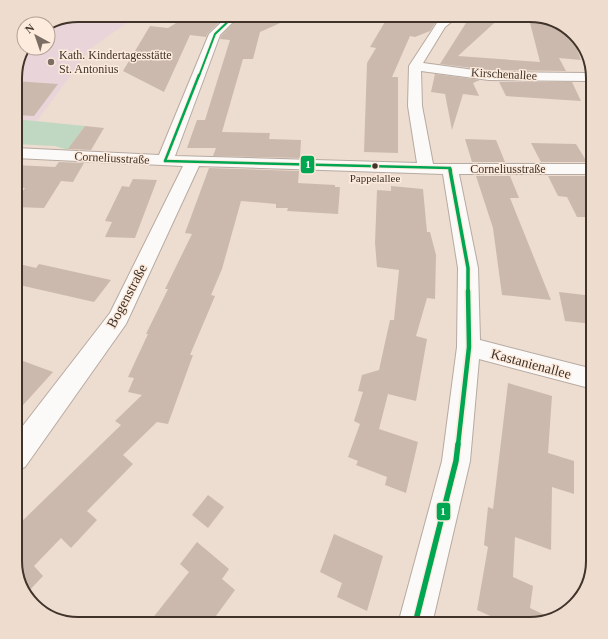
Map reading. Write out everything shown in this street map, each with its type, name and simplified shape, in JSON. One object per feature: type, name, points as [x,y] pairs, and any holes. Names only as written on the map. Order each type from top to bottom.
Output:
[{"type":"street","points":[[165,161],[215,34],[228,22]]},
{"type":"street","points":[[426,168],[415,106],[416,66],[441,25],[445,22]]},
{"type":"street","name":"Kirschenallee","points":[[416,66],[489,76],[586,77]]},
{"type":"street","name":"Corneliusstraße","points":[[22,153],[193,162],[426,168],[586,169]]},
{"type":"street","name":"Bogenstraße","points":[[22,448],[118,318],[193,162]]},
{"type":"street","points":[[417,617],[456,462],[469,347],[468,268],[450,168]]},
{"type":"street","name":"Kastanienallee","points":[[469,347],[586,378]]},
{"type":"shaded area","name":"Kath. Kindertagesstätte St. Antonius","points":[[78,22],[128,22],[90,49],[37,121],[22,120],[22,75],[27,56],[56,56],[56,27],[60,25]]},
{"type":"green space","points":[[22,120],[85,126],[68,150],[55,146],[22,144]]},
{"type":"building","points":[[178,22],[220,22],[208,33],[206,37],[190,35],[164,92],[123,71],[150,26],[168,28]]},
{"type":"building","points":[[234,22],[282,22],[260,32],[253,59],[243,59],[222,132],[270,133],[269,139],[301,140],[300,158],[213,156],[216,148],[187,148],[197,120],[205,120],[230,40],[220,39]]},
{"type":"building","points":[[385,22],[436,22],[430,31],[415,37],[410,36],[392,77],[398,77],[398,153],[364,152],[367,63],[376,48],[370,47]]},
{"type":"building","points":[[467,22],[495,22],[458,56],[540,62],[530,22],[533,22],[555,28],[564,34],[576,48],[581,60],[559,58],[566,71],[489,70],[440,64]]},
{"type":"building","points":[[435,74],[480,80],[473,83],[479,96],[463,94],[452,130],[445,94],[431,92]]},
{"type":"building","points":[[22,81],[58,84],[34,116],[22,115]]},
{"type":"building","points":[[499,82],[572,82],[581,101],[506,96]]},
{"type":"building","points":[[85,126],[104,128],[91,150],[68,149]]},
{"type":"building","points":[[465,139],[496,140],[505,162],[472,162]]},
{"type":"building","points":[[531,143],[576,144],[586,160],[586,162],[541,162]]},
{"type":"building","points":[[59,162],[84,163],[73,182],[61,181],[44,208],[22,207],[22,192],[25,188],[22,188],[22,165],[55,167]]},
{"type":"building","points":[[209,168],[299,171],[298,183],[335,185],[335,187],[340,187],[338,214],[287,211],[288,208],[276,208],[276,204],[241,201],[222,269],[211,295],[215,296],[190,355],[193,355],[168,424],[157,422],[123,455],[133,464],[87,511],[97,520],[71,548],[61,538],[34,566],[43,576],[30,589],[23,572],[22,521],[121,425],[115,421],[142,395],[128,392],[134,378],[128,377],[148,334],[146,334],[168,289],[165,289],[192,234],[185,233]]},
{"type":"building","points":[[476,176],[510,176],[519,198],[510,198],[551,300],[502,295],[493,228]]},
{"type":"building","points":[[548,176],[586,176],[586,217],[577,217],[567,197],[558,196]]},
{"type":"building","points":[[133,179],[157,180],[135,238],[105,237],[112,222],[105,221],[122,186],[129,187]]},
{"type":"building","points":[[391,186],[423,189],[427,232],[430,232],[436,255],[435,299],[427,298],[416,336],[427,339],[416,401],[388,394],[379,429],[418,442],[406,493],[385,485],[387,477],[356,465],[358,461],[348,457],[360,424],[354,421],[363,392],[358,391],[362,375],[379,370],[390,320],[394,320],[399,270],[377,267],[375,243],[377,190],[391,191]]},
{"type":"building","points":[[39,264],[111,280],[94,302],[22,286],[22,265],[36,268]]},
{"type":"building","points":[[559,292],[586,295],[586,323],[565,321]]},
{"type":"building","points":[[22,361],[53,372],[22,406]]},
{"type":"building","points":[[508,383],[552,396],[548,453],[574,461],[574,494],[552,487],[551,550],[515,537],[513,577],[533,586],[530,608],[545,615],[530,617],[492,617],[477,610],[488,547],[484,545],[488,507],[493,509]]},
{"type":"building","points":[[208,495],[224,507],[208,528],[192,515]]},
{"type":"building","points":[[334,534],[383,556],[367,611],[337,597],[342,583],[320,572]]},
{"type":"building","points":[[197,542],[229,569],[222,579],[235,590],[215,617],[154,617],[189,572],[180,564]]},
{"type":"transit line","name":"1","points":[[165,161],[215,34],[228,22]]},
{"type":"transit line","name":"1","points":[[165,161],[450,168]]},
{"type":"transit line","name":"1","points":[[417,617],[456,461],[469,347],[468,268],[450,168]]},
{"type":"place","name":"Kath. Kindertagesstätte St. Antonius","points":[[51,62]]},
{"type":"place","name":"Pappelallee","points":[[375,166]]}]
